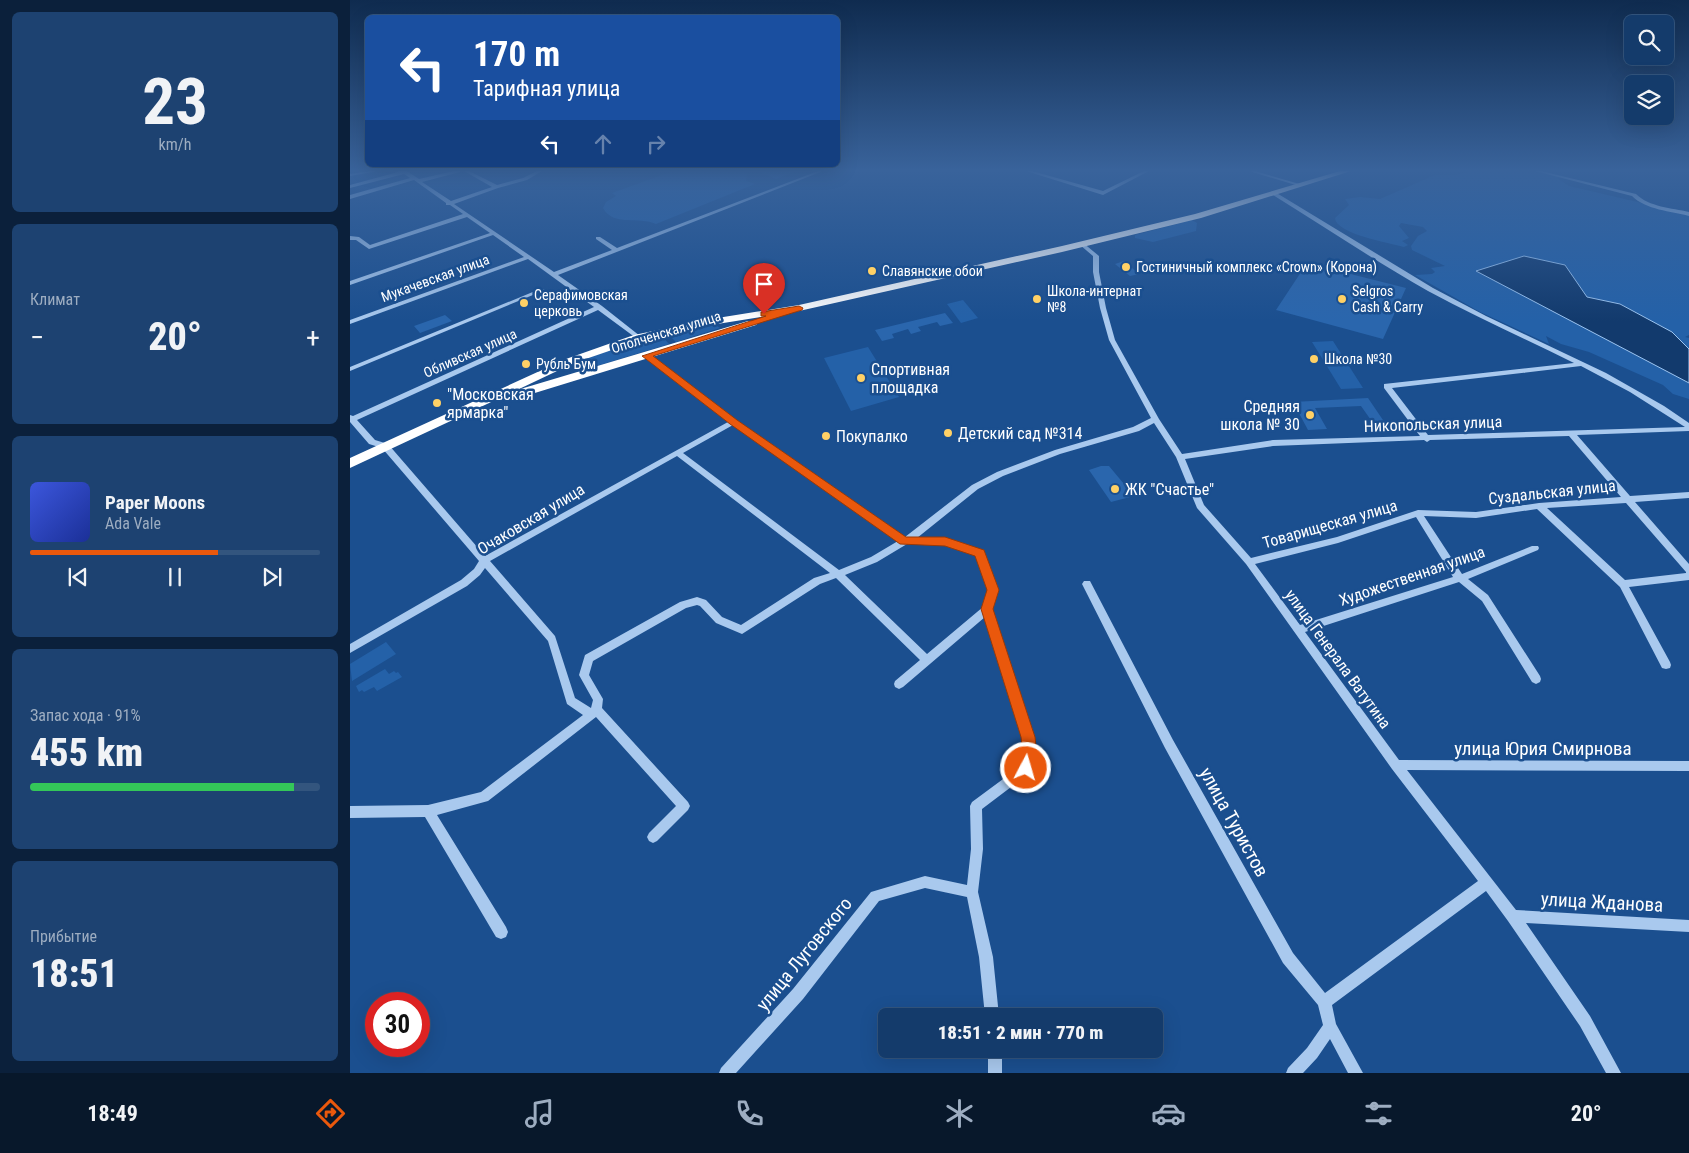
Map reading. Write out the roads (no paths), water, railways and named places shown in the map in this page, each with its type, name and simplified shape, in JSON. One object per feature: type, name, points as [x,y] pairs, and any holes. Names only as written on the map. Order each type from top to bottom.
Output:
[{"type":"highway","points":[[799,308],[1177,221]]},
{"type":"highway","name":"Ополченская улица","points":[[350,463],[570,362],[638,337],[711,322],[799,308]]},
{"type":"highway","name":"Ополченская улица","points":[[468,410],[799,308]]},
{"type":"highway","points":[[711,322],[723,325],[722,331],[717,334]]},
{"type":"highway","points":[[570,362],[567,374],[580,375]]},
{"type":"street","points":[[350,238],[358,238],[369,247],[448,221]]},
{"type":"street","points":[[476,221],[600,307],[638,337]]},
{"type":"street","points":[[552,275],[691,221]]},
{"type":"street","points":[[1319,221],[1410,278],[1582,364],[1664,408],[1689,427]]},
{"type":"street","points":[[350,283],[494,233]]},
{"type":"street","points":[[598,238],[616,250]]},
{"type":"street","name":"улица Генерала Ватутина","points":[[1082,244],[1096,256],[1101,298],[1112,340],[1154,419],[1180,457],[1200,506],[1250,562],[1396,765],[1513,916],[1585,1021],[1614,1073]]},
{"type":"street","name":"Мукачевская улица","points":[[350,322],[528,257]]},
{"type":"street","points":[[350,369],[542,290]]},
{"type":"street","name":"Обливская улица","points":[[351,419],[600,307]]},
{"type":"street","points":[[646,356],[733,422],[904,541],[945,541],[980,553],[993,590],[987,609],[899,684]]},
{"type":"street","points":[[1427,439],[1387,386],[1582,364]]},
{"type":"street","points":[[351,419],[372,442],[385,446],[552,638],[571,701],[592,714],[597,710],[598,700],[584,675],[589,658],[684,605],[697,601],[703,603],[719,620],[742,630],[817,581],[850,571],[904,541],[927,526],[980,485],[1010,468],[1136,429],[1154,419]]},
{"type":"street","name":"Очаковская улица","points":[[350,649],[464,583],[477,572],[484,560],[733,422]]},
{"type":"street","name":"Никопольская улица","points":[[1180,457],[1273,443],[1427,439],[1689,427]]},
{"type":"street","points":[[1570,432],[1629,498],[1689,570]]},
{"type":"street","points":[[678,453],[838,574],[926,660]]},
{"type":"street","name":"Суздальская улица","points":[[1418,513],[1476,515],[1539,506],[1629,498],[1689,496]]},
{"type":"street","points":[[1539,506],[1623,584],[1666,665]]},
{"type":"street","points":[[1418,513],[1460,578],[1485,598],[1536,679]]},
{"type":"street","name":"Товарищеская улица","points":[[1250,562],[1338,540],[1418,513]]},
{"type":"street","name":"Художественная улица","points":[[1299,630],[1460,578],[1535,548]]},
{"type":"street","points":[[1623,584],[1689,576]]},
{"type":"street","name":"улица Туристов","points":[[1087,584],[1169,744],[1288,958],[1324,1002],[1330,1026],[1356,1073]]},
{"type":"street","points":[[987,609],[1028,737],[1030,755],[1026,768],[976,806],[977,849],[972,892],[986,957],[991,1008]]},
{"type":"street","points":[[350,812],[428,811],[484,797],[597,710]]},
{"type":"street","points":[[597,710],[684,806],[653,837]]},
{"type":"street","name":"улица Юрия Смирнова","points":[[1396,765],[1689,766]]},
{"type":"street","points":[[428,811],[501,932]]},
{"type":"street","name":"улица Луговского","points":[[726,1073],[798,994],[875,896],[925,882],[972,892]]},
{"type":"street","points":[[1324,1002],[1487,882]]},
{"type":"street","name":"улица Жданова","points":[[1513,916],[1689,926]]},
{"type":"street","points":[[1293,1073],[1312,1052],[1330,1026]]},
{"type":"street","points":[[995,1058],[995,1073]]},
{"type":"place","name":"Гостиничный комплекс «Crown» (Корона)","points":[[1126,267]]},
{"type":"place","name":"Славянские обои","points":[[872,271]]},
{"type":"place","name":"Школа-интернат №8","points":[[1037,299]]},
{"type":"place","name":"Selgros Cash & Carry","points":[[1342,299]]},
{"type":"place","name":"Серафимовская церковь","points":[[524,303]]},
{"type":"place","name":"Школа №30","points":[[1314,359]]},
{"type":"place","name":"Рубль Бум","points":[[526,364]]},
{"type":"place","name":"Спортивная площадка","points":[[861,378]]},
{"type":"place","name":"\"Московская ярмарка\"","points":[[437,403]]},
{"type":"place","name":"Средняя школа № 30","points":[[1310,415]]},
{"type":"place","name":"Детский сад №314","points":[[948,433]]},
{"type":"place","name":"Покупалко","points":[[826,436]]},
{"type":"place","name":"ЖК \"Счастье\"","points":[[1115,489]]}]
